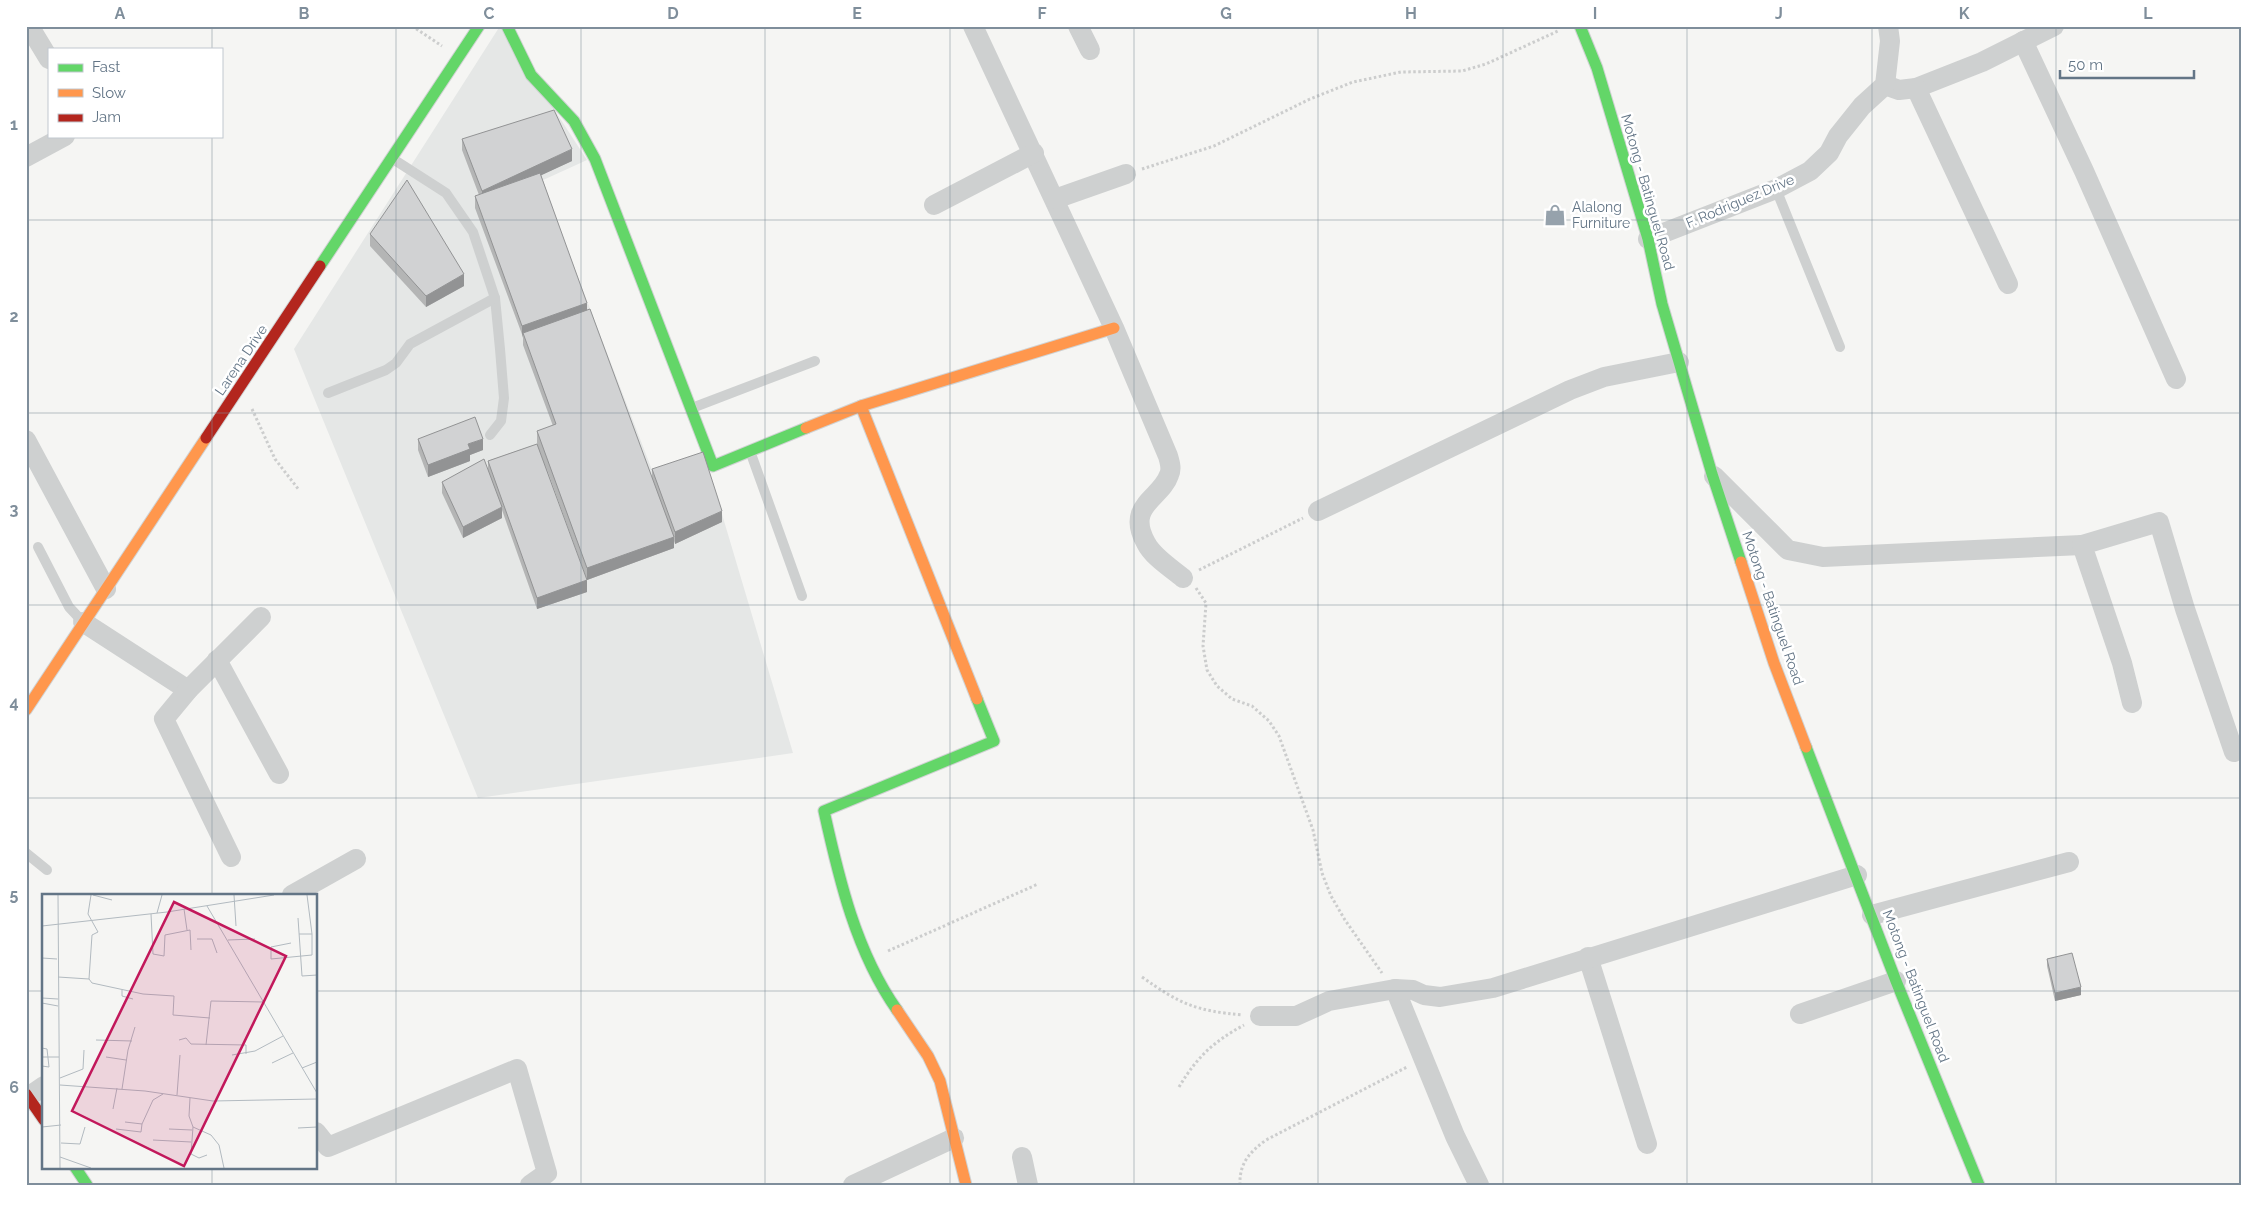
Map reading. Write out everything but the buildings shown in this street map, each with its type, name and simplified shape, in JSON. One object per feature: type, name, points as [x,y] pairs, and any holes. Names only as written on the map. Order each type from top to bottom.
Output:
[{"type":"street","points":[[29,26],[48,57]]},
{"type":"street","name":"Larena Drive","points":[[26,710],[83,622],[242,387],[479,26]]},
{"type":"street","points":[[507,26],[531,75],[574,121],[584,137],[713,466],[861,406],[1114,328]]},
{"type":"street","points":[[973,26],[1034,153],[1114,328],[1171,467],[1169,477],[1148,500],[1141,513],[1141,530],[1146,544],[1182,578]]},
{"type":"street","points":[[1078,26],[1090,50]]},
{"type":"street","name":"Motong - Batinguel Road","points":[[1580,26],[1597,68],[1648,239],[1662,304],[1712,474],[1774,663],[1857,875],[1896,981],[1979,1185]]},
{"type":"street","points":[[1888,26],[1890,41],[1885,85],[1899,90],[1916,88],[1982,62],[2054,26]]},
{"type":"street","points":[[2023,41],[2084,171],[2176,379]]},
{"type":"street","name":"F. Rodriguez Drive","points":[[1648,239],[1776,189],[1810,171],[1829,152],[1838,136],[1862,106],[1885,85]]},
{"type":"street","points":[[1916,88],[2008,284]]},
{"type":"street","points":[[26,157],[61,138]]},
{"type":"street","points":[[934,205],[1034,153]]},
{"type":"street","points":[[1055,199],[1126,174]]},
{"type":"street","points":[[1318,511],[1570,390],[1604,377],[1679,362]]},
{"type":"street","points":[[861,406],[994,741],[824,811],[833,850],[869,959],[890,1000],[921,1042],[943,1091],[966,1185]]},
{"type":"street","points":[[26,440],[106,589]]},
{"type":"street","points":[[1712,474],[1788,550],[1823,557],[2082,545],[2159,522],[2185,609],[2234,752]]},
{"type":"street","points":[[2082,545],[2122,663],[2132,703]]},
{"type":"street","points":[[231,858],[164,719],[188,690],[261,617]]},
{"type":"street","points":[[83,622],[188,690]]},
{"type":"street","points":[[217,660],[279,774]]},
{"type":"street","points":[[294,894],[356,859]]},
{"type":"street","points":[[1872,915],[2070,862]]},
{"type":"street","points":[[1260,1016],[1296,1016],[1341,997],[1395,989],[1413,990],[1424,995],[1440,997],[1463,994],[1522,980],[1588,957],[1857,875]]},
{"type":"street","points":[[1588,957],[1647,1144]]},
{"type":"street","points":[[1800,1014],[1896,981]]},
{"type":"street","points":[[1395,989],[1455,1136],[1479,1185]]},
{"type":"street","points":[[318,1134],[328,1147],[517,1069],[547,1173],[530,1185]]},
{"type":"street","points":[[33,1092],[42,1115]]},
{"type":"street","points":[[853,1185],[954,1138]]},
{"type":"street","points":[[1022,1157],[1028,1185]]},
{"type":"street","points":[[76,1168],[87,1185]]},
{"type":"lane","points":[[392,158],[446,193],[474,232],[495,298],[504,398],[501,421],[490,435]]},
{"type":"lane","points":[[1776,189],[1840,347]]},
{"type":"lane","points":[[328,393],[386,370],[396,363],[410,344],[495,298]]},
{"type":"lane","points":[[691,409],[815,361]]},
{"type":"lane","points":[[750,450],[802,596]]},
{"type":"lane","points":[[38,546],[69,607],[83,622]]},
{"type":"lane","points":[[26,853],[47,870]]},
{"type":"path","points":[[412,26],[459,57]]},
{"type":"path","points":[[1126,174],[1214,146],[1310,99],[1353,82],[1401,72],[1462,70],[1494,61],[1559,31]]},
{"type":"path","points":[[242,387],[275,459],[299,490]]},
{"type":"path","points":[[1182,578],[1318,511]]},
{"type":"path","points":[[1182,578],[1193,584],[1206,603],[1203,646],[1207,670],[1217,686],[1232,699],[1252,706],[1269,721],[1279,736],[1313,830],[1322,873],[1331,896],[1367,953],[1395,989]]},
{"type":"path","points":[[869,959],[1038,884]]},
{"type":"path","points":[[1142,978],[1166,994],[1192,1007],[1215,1012],[1260,1016]]},
{"type":"path","points":[[1179,1088],[1193,1064],[1207,1049],[1226,1035],[1260,1016]]},
{"type":"path","points":[[1240,1185],[1242,1165],[1251,1151],[1266,1140],[1424,1059]]},
{"type":"shaded area","points":[[500,26],[587,160],[541,181],[652,470],[705,457],[793,753],[478,798],[294,349]]},
{"type":"traffic: fast","points":[[320,266],[479,26]]},
{"type":"traffic: fast","points":[[507,26],[531,75],[574,121],[595,159],[713,466],[806,428]]},
{"type":"traffic: fast","points":[[1580,26],[1597,68],[1648,239],[1662,304],[1712,474],[1741,562]]},
{"type":"traffic: fast","points":[[897,1010],[870,964],[860,939],[843,889],[824,811],[994,741],[977,699]]},
{"type":"traffic: fast","points":[[1806,747],[1896,981],[1979,1185]]},
{"type":"traffic: fast","points":[[76,1168],[87,1185]]},
{"type":"traffic: slow","points":[[806,428],[861,406],[1114,328]]},
{"type":"traffic: slow","points":[[861,406],[977,699]]},
{"type":"traffic: slow","points":[[26,710],[206,438]]},
{"type":"traffic: slow","points":[[1741,562],[1774,663],[1806,747]]},
{"type":"traffic: slow","points":[[897,1010],[928,1056],[940,1081],[966,1185]]},
{"type":"traffic: jam","points":[[206,438],[320,266]]},
{"type":"traffic: jam","points":[[26,1094],[42,1117]]},
{"type":"place","name":"Alalong Furniture","points":[[1555,215]]}]
